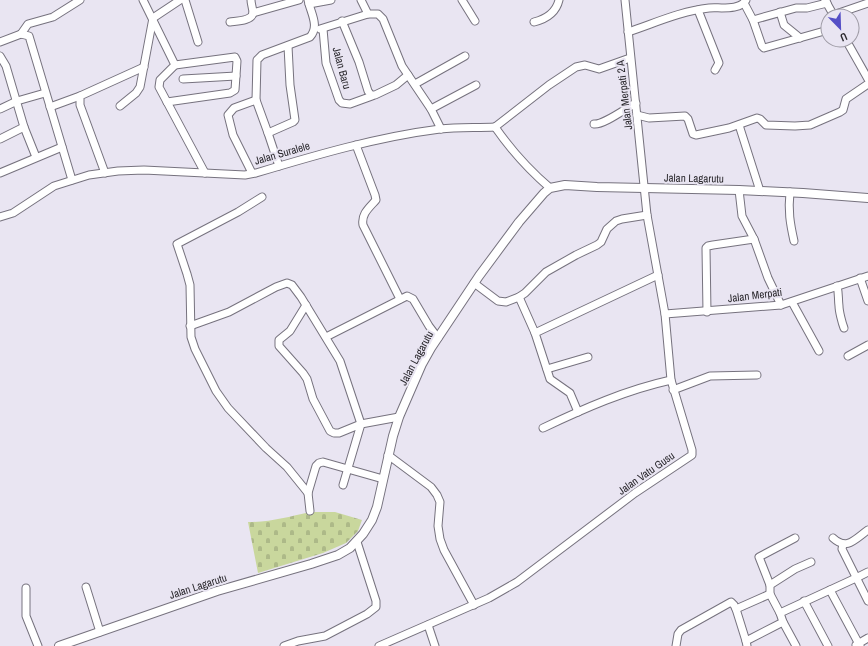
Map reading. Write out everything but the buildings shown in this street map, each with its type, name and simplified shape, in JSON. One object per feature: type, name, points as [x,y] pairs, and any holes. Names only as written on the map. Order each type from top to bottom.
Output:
[{"type":"street","points":[[0,42],[21,34],[28,24],[53,17],[80,0]]},
{"type":"street","points":[[143,0],[176,64]]},
{"type":"street","points":[[120,106],[139,90],[152,18],[180,0]]},
{"type":"street","points":[[185,0],[198,42]]},
{"type":"street","points":[[250,0],[253,13]]},
{"type":"street","points":[[230,22],[248,18],[253,13],[299,0]]},
{"type":"street","points":[[315,30],[308,2],[331,0]]},
{"type":"street","points":[[361,0],[368,14]]},
{"type":"street","points":[[462,0],[475,21]]},
{"type":"street","points":[[534,22],[548,17],[554,11],[559,0]]},
{"type":"street","name":"Jalan Merpati 2 A","points":[[625,0],[645,188]]},
{"type":"street","points":[[753,20],[796,8],[807,8],[826,1]]},
{"type":"street","points":[[628,32],[690,10],[734,7],[745,2],[764,48],[820,32]]},
{"type":"street","points":[[855,8],[868,3]]},
{"type":"street","points":[[698,10],[719,64],[715,70]]},
{"type":"street","points":[[780,12],[784,25],[800,38]]},
{"type":"street","points":[[279,166],[256,100],[257,60],[262,55],[310,37],[315,30],[323,29],[342,21],[368,14],[378,14],[383,19],[402,66],[431,109],[441,129]]},
{"type":"street","points":[[342,21],[359,62],[368,91],[372,96],[396,85],[408,75]]},
{"type":"street","name":"Jalan Baru","points":[[323,29],[326,63],[339,100],[342,103],[350,104],[372,96]]},
{"type":"street","points":[[21,34],[29,36],[72,180]]},
{"type":"street","points":[[268,133],[294,122],[295,120],[290,85],[288,46]]},
{"type":"street","points":[[851,48],[868,79]]},
{"type":"street","points":[[0,56],[3,68],[17,101],[24,127],[36,157]]},
{"type":"street","points":[[415,84],[465,56]]},
{"type":"street","points":[[167,102],[233,92],[237,61],[234,57],[176,64],[160,80],[159,84],[167,102],[205,172]]},
{"type":"street","points":[[550,188],[533,174],[510,148],[495,127],[549,85],[576,67],[585,65],[600,70],[630,58]]},
{"type":"street","points":[[50,108],[144,67]]},
{"type":"street","points":[[183,79],[236,76]]},
{"type":"street","points":[[637,115],[649,118],[685,116],[695,135],[702,135],[739,125],[757,118],[760,118],[768,125],[795,126],[815,123],[840,112],[844,108],[846,99],[868,84]]},
{"type":"street","points":[[431,109],[476,85]]},
{"type":"street","points":[[0,109],[17,101],[46,92]]},
{"type":"street","points":[[80,96],[80,105],[105,173]]},
{"type":"street","points":[[252,173],[233,135],[228,115],[234,108],[256,100]]},
{"type":"street","points":[[594,124],[604,121],[636,103]]},
{"type":"street","points":[[739,125],[760,191]]},
{"type":"street","points":[[0,139],[24,127]]},
{"type":"street","name":"Jalan Suralele","points":[[0,217],[13,213],[54,186],[89,175],[144,170],[205,172],[236,175],[252,173],[356,145],[441,129],[495,127]]},
{"type":"street","points":[[356,145],[376,200],[364,214],[362,220],[363,224],[400,299]]},
{"type":"street","points":[[0,173],[62,147]]},
{"type":"street","name":"Jalan Lagarutu","points":[[60,646],[217,591],[324,560],[344,552],[356,542],[372,520],[377,507],[388,455],[399,417],[422,364],[474,283],[515,227],[550,188],[565,185],[739,190],[868,198]]},
{"type":"street","name":"Jalan Vatu Gusu","points":[[379,646],[489,598],[516,582],[635,493],[692,455],[692,450],[671,380],[665,314],[647,215],[645,188]]},
{"type":"street","points":[[739,190],[742,216],[754,239],[768,278],[781,305]]},
{"type":"street","points":[[790,192],[788,210],[789,223],[794,241]]},
{"type":"street","points":[[262,197],[238,212],[177,244],[190,286],[191,337],[195,349],[223,401],[266,448],[287,466],[308,493]]},
{"type":"street","points":[[474,283],[502,302],[510,301],[519,297],[546,272],[601,242],[607,229],[616,222],[622,219],[647,215]]},
{"type":"street","points":[[707,312],[706,248],[713,245],[754,239]]},
{"type":"street","points":[[535,333],[658,275]]},
{"type":"street","name":"Jalan Merpati","points":[[665,314],[707,312],[781,305],[868,276]]},
{"type":"street","points":[[860,278],[868,301]]},
{"type":"street","points":[[190,326],[229,312],[276,287],[284,284],[292,285],[306,304],[340,361],[361,424],[349,469],[343,485]]},
{"type":"street","points":[[837,286],[839,294],[838,306],[844,328]]},
{"type":"street","points":[[326,337],[407,296],[413,299],[438,338]]},
{"type":"street","points":[[519,297],[535,333],[550,379],[570,394],[578,412]]},
{"type":"street","points":[[792,302],[819,351]]},
{"type":"street","points":[[306,304],[290,331],[280,340],[279,346],[307,379],[312,399],[330,431],[339,433],[361,424],[399,417]]},
{"type":"street","points":[[848,356],[868,345]]},
{"type":"street","points":[[547,369],[588,357]]},
{"type":"street","points":[[673,390],[710,376],[758,375]]},
{"type":"street","points":[[543,428],[601,402],[640,388],[671,380]]},
{"type":"street","points":[[388,455],[431,487],[437,495],[440,502],[438,526],[440,539],[444,550],[474,605]]},
{"type":"street","points":[[310,511],[308,493],[316,466],[319,463],[323,462],[383,479]]},
{"type":"street","points":[[833,538],[839,544],[848,544],[868,530]]},
{"type":"street","points":[[796,538],[759,557],[770,585],[770,594],[796,646]]},
{"type":"street","points":[[284,646],[298,641],[329,634],[367,614],[376,607],[376,601],[356,542]]},
{"type":"street","points":[[843,544],[842,549],[868,601]]},
{"type":"street","points":[[770,585],[795,569],[811,562]]},
{"type":"street","points":[[780,613],[868,572]]},
{"type":"street","points":[[86,587],[100,632]]},
{"type":"street","points":[[26,588],[26,616],[38,646]]},
{"type":"street","points":[[830,590],[858,645],[868,638]]},
{"type":"street","points":[[736,609],[770,594]]},
{"type":"street","points":[[804,601],[828,646]]},
{"type":"street","points":[[676,646],[678,634],[685,627],[731,602],[736,609],[746,644],[783,622]]},
{"type":"street","points":[[428,625],[435,646]]},
{"type":"green space","points":[[310,512],[335,512],[362,520],[358,531],[346,543],[323,553],[258,573],[248,522],[272,520]]}]
